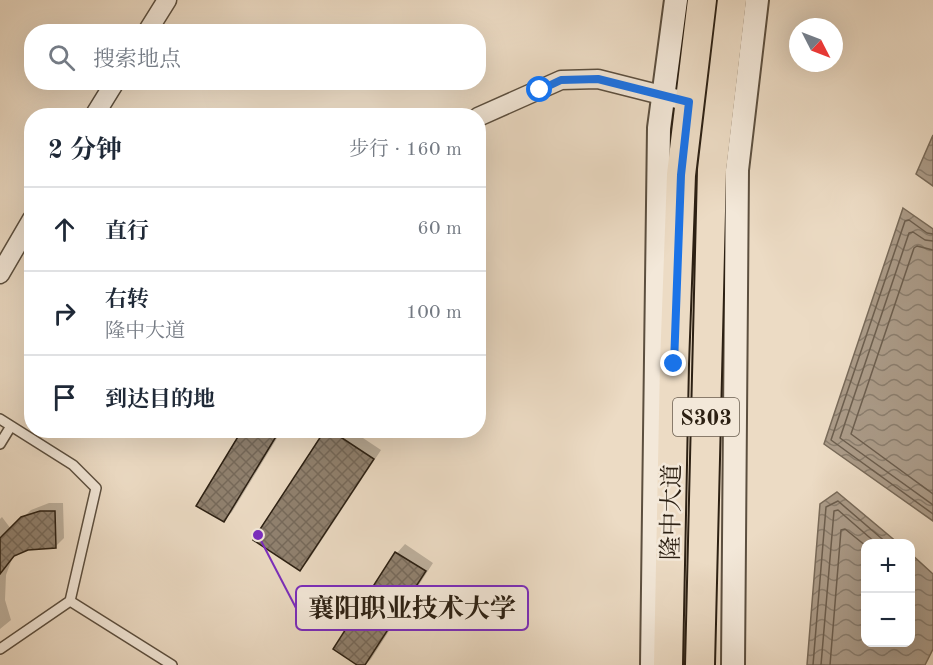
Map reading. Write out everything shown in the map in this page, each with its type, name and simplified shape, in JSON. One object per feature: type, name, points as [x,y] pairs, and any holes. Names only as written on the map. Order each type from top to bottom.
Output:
[{"type":"main road","name":"隆中大道","points":[[660,662],[681,175],[676,99],[702,0]]},
{"type":"main road","name":"隆中大道","points":[[700,665],[712,170],[732,0]]},
{"type":"street","points":[[152,24],[167,0]]},
{"type":"street","points":[[486,113],[561,80],[598,79],[676,99],[676,0]]},
{"type":"street","points":[[733,665],[737,170],[757,0]]},
{"type":"street","points":[[99,108],[110,90]]},
{"type":"street","points":[[0,274],[24,233]]},
{"type":"lane","points":[[0,419],[24,434]]},
{"type":"lane","points":[[0,444],[11,426]]},
{"type":"lane","points":[[0,649],[70,601],[96,488],[73,465],[30,438]]},
{"type":"lane","points":[[70,601],[172,665]]},
{"type":"water","points":[[933,135],[933,186],[916,174]]},
{"type":"water","points":[[903,208],[933,229],[933,521],[824,444]]},
{"type":"water","points":[[837,492],[893,539],[861,539],[861,647],[915,647],[915,558],[933,574],[933,649],[925,665],[807,665],[820,504]]},
{"type":"building","points":[[237,438],[275,438],[224,522],[196,506]]},
{"type":"building","points":[[320,438],[342,438],[374,459],[300,571],[253,540]]},
{"type":"building","points":[[40,511],[55,511],[56,548],[28,550],[14,556],[0,574],[0,538],[21,517]]},
{"type":"building","points":[[395,552],[426,571],[365,665],[357,665],[333,649]]},
{"type":"place","name":"襄阳职业技术大学","points":[[258,535]]},
{"type":"route","points":[[540,90],[561,80],[598,79],[689,102],[681,175],[674,364]]}]
